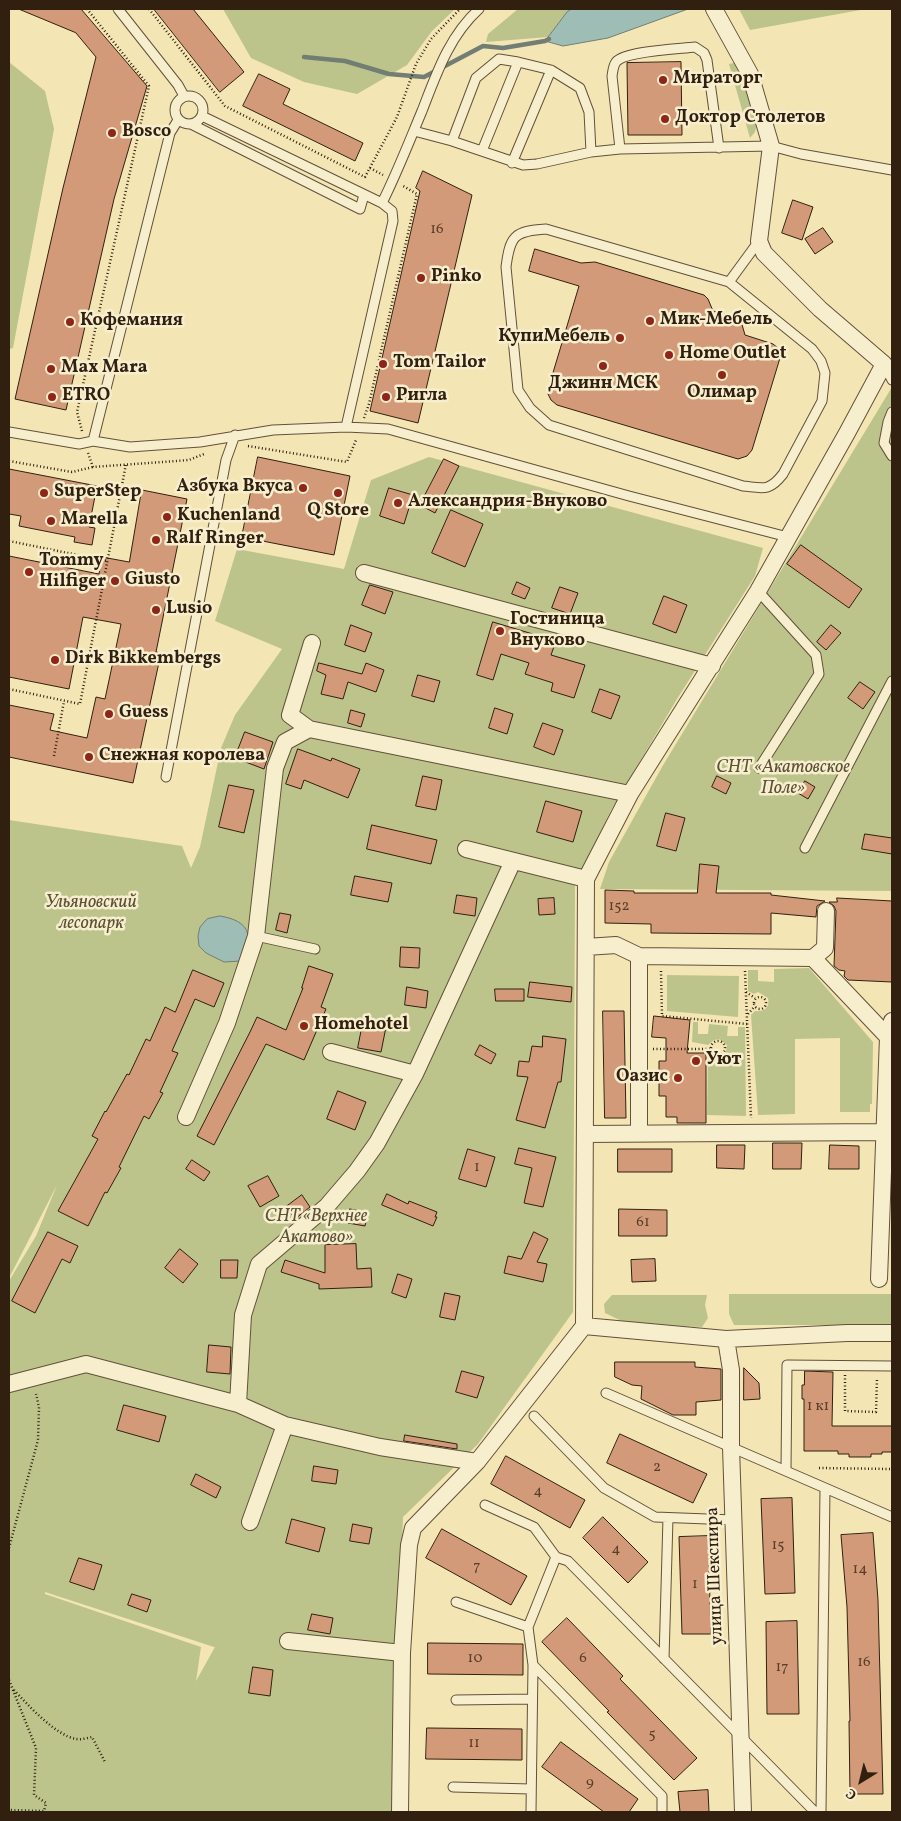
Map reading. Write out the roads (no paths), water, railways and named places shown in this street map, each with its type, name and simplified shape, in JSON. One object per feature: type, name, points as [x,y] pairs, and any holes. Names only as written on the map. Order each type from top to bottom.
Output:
[{"type":"street","points":[[400,1812],[402,1653],[409,1545],[414,1528],[477,1462],[584,1326],[586,879],[630,794],[758,591],[884,364],[820,309],[764,253],[759,241],[771,146],[750,74],[714,9]]},
{"type":"street","points":[[364,573],[712,666]]},
{"type":"street","points":[[312,643],[290,715],[309,729],[630,794]]},
{"type":"street","points":[[186,1117],[227,1023],[256,936],[275,768],[285,742],[309,729]]},
{"type":"street","points":[[466,850],[586,879]]},
{"type":"street","points":[[238,1404],[243,1315],[259,1264],[327,1206],[357,1171],[377,1143],[415,1074],[513,861]]},
{"type":"street","points":[[586,947],[616,945],[638,956],[812,958],[825,948],[826,911]]},
{"type":"street","points":[[638,956],[639,1133]]},
{"type":"street","points":[[812,958],[890,1029],[879,1279]]},
{"type":"street","points":[[331,1052],[415,1074]]},
{"type":"street","points":[[585,1134],[884,1132]]},
{"type":"street","points":[[584,1326],[726,1340],[847,1333],[892,1333]]},
{"type":"street","name":"улица Шекспира","points":[[726,1340],[731,1370],[743,1812]]},
{"type":"street","points":[[9,1384],[86,1364],[238,1404],[285,1425],[380,1447],[477,1462]]},
{"type":"street","points":[[250,1522],[285,1425]]},
{"type":"street","points":[[288,1641],[402,1653]]},
{"type":"lane","points":[[118,9],[178,85],[184,96]]},
{"type":"lane","points":[[382,203],[442,62],[458,33],[468,19],[479,9]]},
{"type":"lane","points":[[620,148],[612,76],[616,61],[627,54],[695,47],[704,53],[707,60],[719,148]]},
{"type":"lane","points":[[452,141],[476,78],[499,59],[551,70],[580,88],[590,112],[591,152]]},
{"type":"lane","points":[[482,151],[518,62]]},
{"type":"lane","points":[[512,163],[551,70]]},
{"type":"lane","points":[[206,131],[205,117],[200,100],[189,95],[184,96],[176,104],[178,120],[206,131],[360,209],[364,195]]},
{"type":"lane","points":[[191,124],[205,117]]},
{"type":"lane","points":[[205,117],[382,203],[392,210],[393,221],[346,427]]},
{"type":"lane","points":[[89,442],[170,132],[178,120]]},
{"type":"lane","points":[[414,131],[452,141],[512,163],[523,165],[620,148],[771,146],[801,154],[892,170]]},
{"type":"lane","points":[[235,146],[238,133]]},
{"type":"lane","points":[[268,163],[271,150]]},
{"type":"lane","points":[[299,178],[302,165]]},
{"type":"lane","points":[[330,194],[333,180]]},
{"type":"lane","points":[[546,229],[729,282],[812,349],[821,361],[824,373],[822,401],[783,474],[775,485],[764,488],[743,486],[550,425],[530,408],[518,390],[506,267],[508,249],[515,236],[528,230],[546,229]]},
{"type":"lane","points":[[729,282],[759,241]]},
{"type":"lane","points":[[884,364],[892,380]]},
{"type":"lane","points":[[892,412],[884,444],[892,456]]},
{"type":"lane","points":[[9,432],[79,444],[89,442],[130,447],[200,442],[273,430],[346,427],[388,429],[628,496],[788,537]]},
{"type":"lane","points":[[166,777],[226,460],[235,435]]},
{"type":"lane","points":[[758,591],[816,655],[818,674],[759,768]]},
{"type":"lane","points":[[805,848],[892,681]]},
{"type":"lane","points":[[256,936],[315,950]]},
{"type":"lane","points":[[786,1471],[787,1365],[892,1366]]},
{"type":"lane","points":[[606,1392],[892,1517]]},
{"type":"lane","points":[[534,1416],[604,1488],[655,1517],[734,1520]]},
{"type":"lane","points":[[821,1812],[825,1488]]},
{"type":"lane","points":[[485,1505],[534,1527],[556,1556],[568,1561],[815,1812]]},
{"type":"lane","points":[[664,1659],[668,1518]]},
{"type":"lane","points":[[531,1812],[533,1665],[528,1627],[556,1556]]},
{"type":"lane","points":[[456,1602],[528,1627]]},
{"type":"lane","points":[[533,1665],[662,1796],[662,1812]]},
{"type":"lane","points":[[456,1700],[532,1699]]},
{"type":"lane","points":[[453,1787],[531,1789]]},
{"type":"water","points":[[572,9],[688,9],[608,38],[563,46],[545,41],[567,12]]},
{"type":"water","points":[[220,916],[238,921],[247,931],[247,944],[241,961],[224,962],[206,953],[199,946],[198,936],[200,927],[207,919]]},
{"type":"waterway","points":[[304,57],[345,61],[389,74],[424,77],[483,46],[503,48],[549,39]]},
{"type":"place","name":"Мираторг","points":[[663,80]]},
{"type":"place","name":"Доктор Столетов","points":[[665,119]]},
{"type":"place","name":"Bosco","points":[[112,133]]},
{"type":"place","name":"Pinko","points":[[421,278]]},
{"type":"place","name":"Мик-Мебель","points":[[650,321]]},
{"type":"place","name":"Кофемания","points":[[70,322]]},
{"type":"place","name":"КупиМебель","points":[[620,338]]},
{"type":"place","name":"Home Outlet","points":[[669,355]]},
{"type":"place","name":"Tom Tailor","points":[[383,364]]},
{"type":"place","name":"Джинн МСК","points":[[603,366]]},
{"type":"place","name":"Max Mara","points":[[51,369]]},
{"type":"place","name":"Олимар","points":[[722,375]]},
{"type":"place","name":"ETRO","points":[[52,397]]},
{"type":"place","name":"Ригла","points":[[386,397]]},
{"type":"place","name":"Азбука Вкуса","points":[[303,488]]},
{"type":"place","name":"SuperStep","points":[[44,493]]},
{"type":"place","name":"Q Store","points":[[338,493]]},
{"type":"place","name":"Александрия-Внуково","points":[[398,503]]},
{"type":"place","name":"Kuchenland","points":[[167,517]]},
{"type":"place","name":"Marella","points":[[51,521]]},
{"type":"place","name":"Ralf Ringer","points":[[156,540]]},
{"type":"place","name":"Tommy Hilfiger","points":[[29,572]]},
{"type":"place","name":"Giusto","points":[[115,581]]},
{"type":"place","name":"Lusio","points":[[156,610]]},
{"type":"place","name":"Гостиница Внуково","points":[[500,631]]},
{"type":"place","name":"Dirk Bikkembergs","points":[[55,660]]},
{"type":"place","name":"Guess","points":[[109,714]]},
{"type":"place","name":"Снежная королева","points":[[89,757]]},
{"type":"place","name":"Homehotel","points":[[304,1026]]},
{"type":"place","name":"Уют","points":[[696,1061]]},
{"type":"place","name":"Оазис","points":[[678,1078]]},
{"type":"park label","name":"СНТ «Акатовское Поле»","points":[[783,780]]},
{"type":"park label","name":"Ульяновский лесопарк","points":[[91,914]]},
{"type":"park label","name":"СНТ «Верхнее Акатово»","points":[[316,1228]]}]
